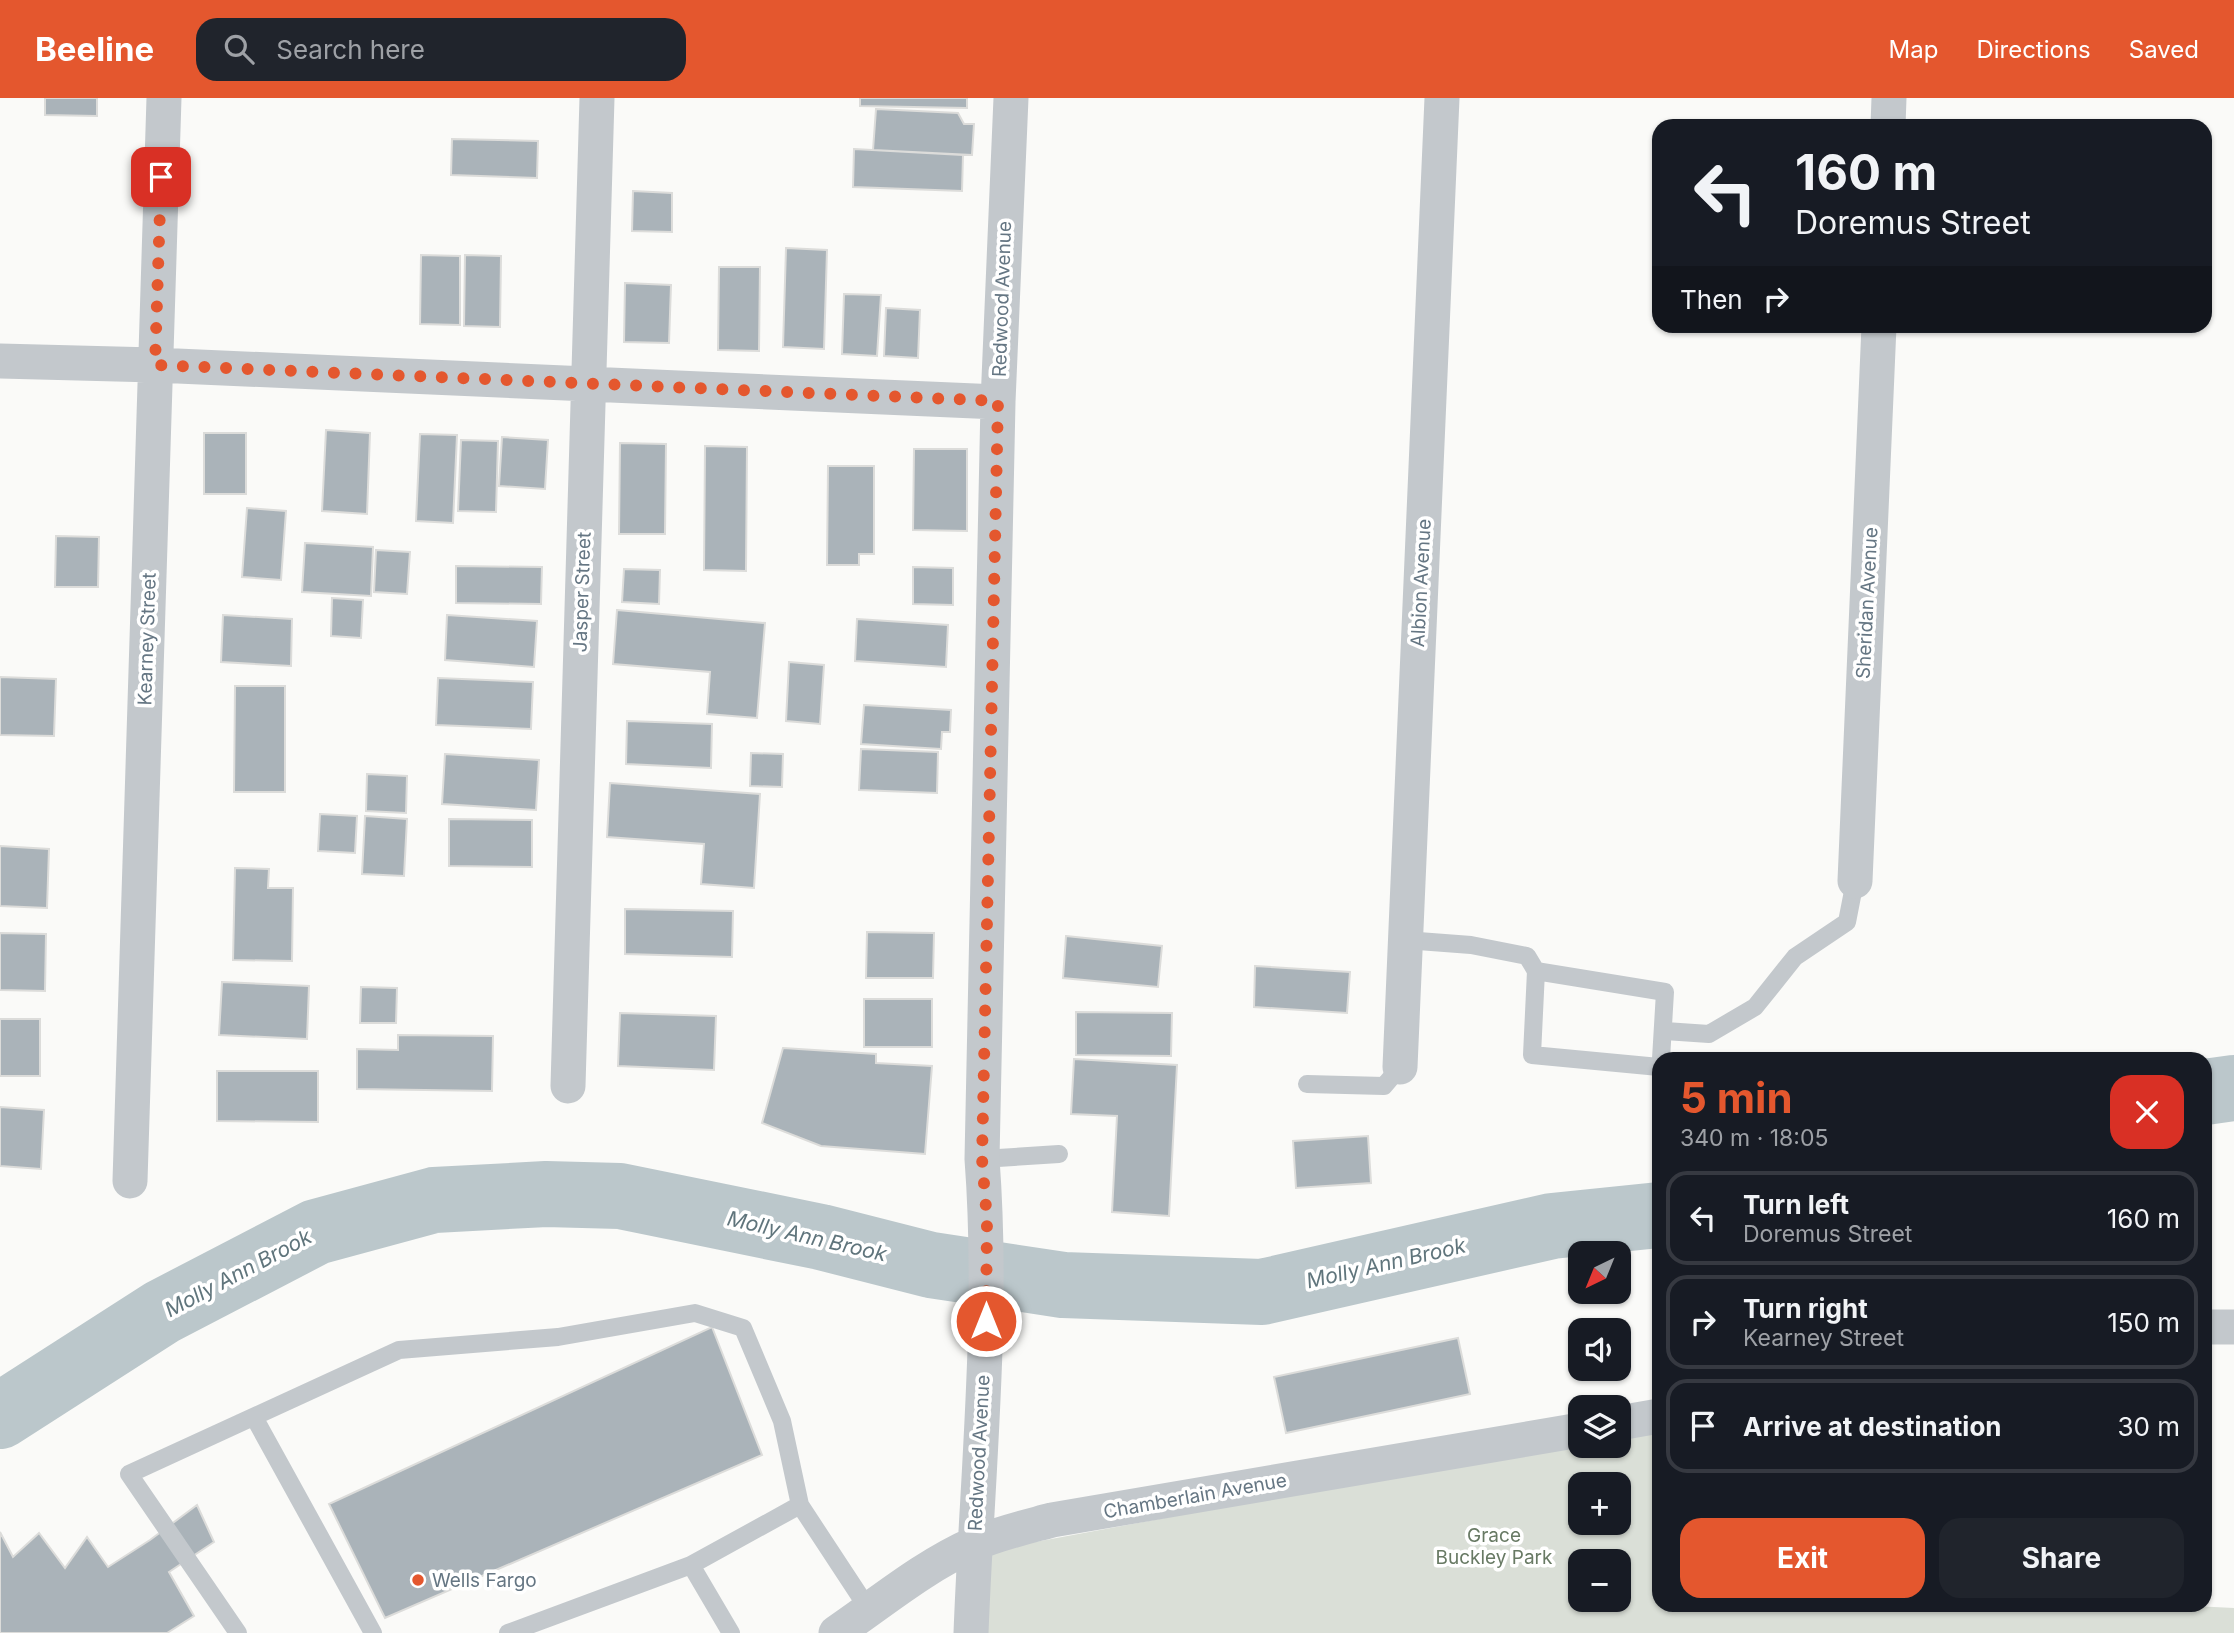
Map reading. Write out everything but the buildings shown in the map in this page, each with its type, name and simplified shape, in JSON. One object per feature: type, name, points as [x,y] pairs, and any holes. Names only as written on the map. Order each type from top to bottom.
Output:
[{"type":"street","name":"Kearney Street","points":[[130,1181],[164,98]]},
{"type":"street","name":"Jasper Street","points":[[568,1086],[597,98]]},
{"type":"street","name":"Redwood Avenue","points":[[971,1633],[986,1321],[987,1220],[982,1159],[998,401],[1011,98]]},
{"type":"street","name":"Albion Avenue","points":[[1400,1067],[1442,98]]},
{"type":"street","points":[[1888,119],[1889,98]]},
{"type":"street","name":"Sheridan Avenue","points":[[1855,881],[1880,333]]},
{"type":"street","points":[[0,361],[155,365],[998,401]]},
{"type":"street","points":[[2212,1327],[2234,1327]]},
{"type":"street","points":[[1631,1421],[1652,1417]]},
{"type":"street","name":"Chamberlain Avenue","points":[[836,1633],[940,1562],[974,1544],[1052,1520],[1568,1432]]},
{"type":"lane","points":[[1665,1031],[1709,1034],[1755,1007],[1794,957],[1847,922],[1855,881]]},
{"type":"lane","points":[[1405,940],[1471,945],[1527,956],[1536,971],[1532,1055],[1652,1066]]},
{"type":"lane","points":[[1536,971],[1665,992],[1662,1052]]},
{"type":"lane","points":[[1307,1084],[1384,1086],[1400,1067]]},
{"type":"lane","points":[[982,1159],[1059,1154]]},
{"type":"lane","points":[[238,1633],[129,1474],[399,1350],[558,1337],[695,1313],[743,1328],[782,1421],[800,1505],[869,1610]]},
{"type":"lane","points":[[254,1417],[373,1633]]},
{"type":"lane","points":[[508,1633],[691,1565],[800,1505]]},
{"type":"lane","points":[[691,1565],[731,1633]]},
{"type":"green space","name":"Grace Buckley Park","points":[[1652,1427],[1652,1612],[2212,1612],[2212,1607],[2234,1608],[2234,1633],[974,1633],[976,1553],[1568,1443],[1568,1458],[1631,1458],[1631,1432]]},
{"type":"waterway","name":"Molly Ann Brook","points":[[2212,1091],[2234,1088]]},
{"type":"waterway","name":"Molly Ann Brook","points":[[0,1416],[162,1312],[316,1232],[434,1200],[546,1194],[620,1196],[821,1237],[931,1265],[1063,1285],[1262,1292],[1552,1226],[1652,1216]]},
{"type":"place","name":"Wells Fargo","points":[[418,1580]]},
{"type":"route","points":[[161,177],[155,365],[998,401],[982,1159],[987,1220],[986,1321]]}]
